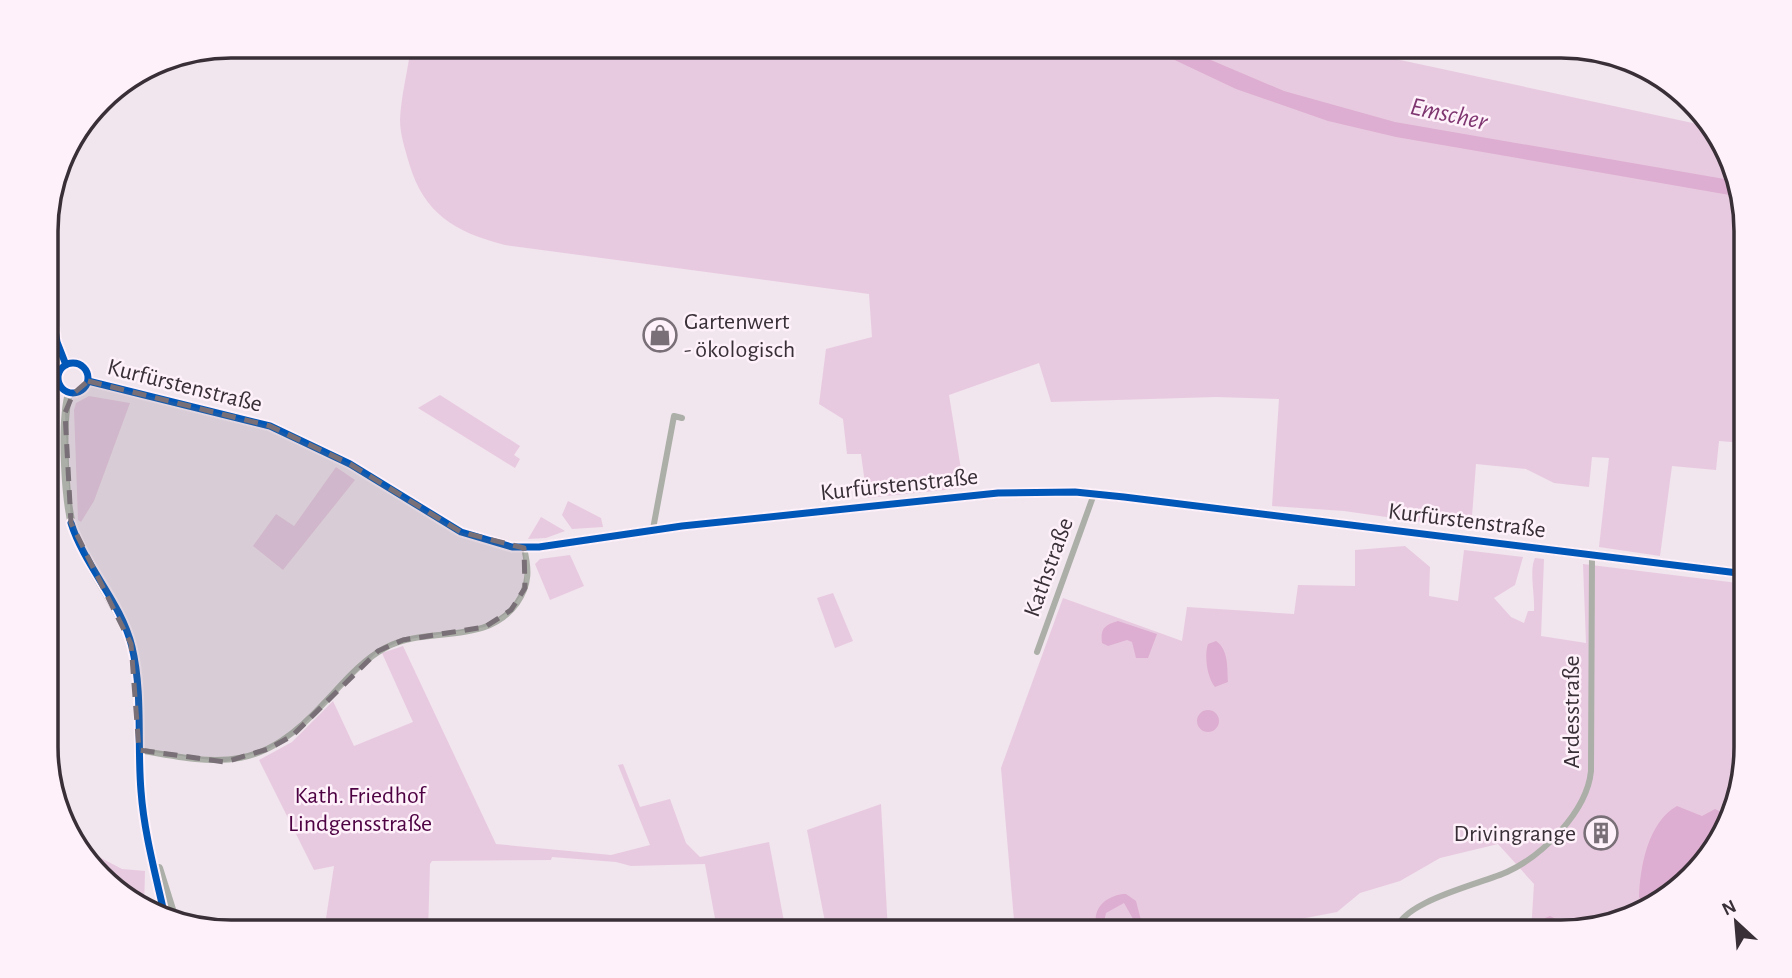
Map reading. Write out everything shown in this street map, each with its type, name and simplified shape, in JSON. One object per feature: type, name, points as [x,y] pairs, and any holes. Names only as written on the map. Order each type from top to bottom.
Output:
[{"type":"main road","points":[[58,346],[66,365],[59,372],[58,380],[62,389],[69,393]]},
{"type":"main road","name":"Kurfürstenstraße","points":[[66,365],[82,366],[89,381]]},
{"type":"main road","name":"Kurfürstenstraße","points":[[69,393],[81,391],[89,381]]},
{"type":"main road","name":"Kurfürstenstraße","points":[[89,381],[270,426],[350,464],[461,532],[487,541],[524,548],[653,529],[998,493],[1094,494],[1734,573]]},
{"type":"street","points":[[69,393],[65,421],[71,523],[76,540],[125,624],[131,643],[137,674],[141,794],[163,906]]},
{"type":"street","points":[[653,529],[674,416],[682,418]]},
{"type":"street","name":"Kathstraße","points":[[1037,652],[1094,494]]},
{"type":"street","points":[[139,750],[200,761],[225,762],[268,749],[292,736],[356,669],[378,651],[403,640],[477,630],[506,616],[517,604],[528,579],[524,548]]},
{"type":"street","name":"Ardesstraße","points":[[1401,920],[1464,886],[1507,872],[1531,857],[1564,825],[1582,801],[1591,771],[1591,555]]},
{"type":"street","points":[[150,842],[172,910]]},
{"type":"highlighted area","points":[[88,381],[270,426],[350,464],[461,532],[524,548],[525,588],[511,610],[485,627],[403,640],[378,651],[292,736],[268,749],[225,762],[139,750],[131,644],[71,523],[65,413],[73,394]]},
{"type":"green space","points":[[409,58],[1391,58],[1697,124],[1721,164],[1733,208],[1734,442],[1719,441],[1716,470],[1672,466],[1660,556],[1599,547],[1609,458],[1592,457],[1589,487],[1554,483],[1526,469],[1476,464],[1471,529],[1344,511],[1272,506],[1279,399],[1216,397],[1051,402],[1039,363],[949,395],[964,488],[867,498],[861,454],[847,454],[843,419],[819,404],[826,349],[872,337],[869,294],[505,245],[471,234],[444,218],[423,196],[415,181],[403,141],[401,111]]},
{"type":"green space","points":[[440,395],[520,446],[514,455],[520,459],[515,468],[418,408]]},
{"type":"green space","points":[[89,396],[130,403],[94,501],[81,522],[78,520],[74,410],[76,403]]},
{"type":"green space","points":[[336,467],[355,480],[283,570],[253,546],[276,514],[294,526]]},
{"type":"green space","points":[[568,501],[601,518],[603,527],[572,529],[562,515]]},
{"type":"green space","points":[[541,517],[565,531],[546,538],[528,539]]},
{"type":"green space","points":[[1405,546],[1430,567],[1429,596],[1458,601],[1464,550],[1523,557],[1515,585],[1494,598],[1511,617],[1524,623],[1528,611],[1534,611],[1533,563],[1535,558],[1544,559],[1541,636],[1586,643],[1583,564],[1734,583],[1733,770],[1725,803],[1716,824],[1691,861],[1658,891],[1638,902],[1617,911],[1573,920],[1532,920],[1534,884],[1498,844],[1440,858],[1400,881],[1360,893],[1337,912],[1295,920],[1014,920],[1001,768],[1063,598],[1182,641],[1187,607],[1294,614],[1298,585],[1355,586],[1355,550]]},
{"type":"green space","points":[[570,555],[584,586],[550,600],[535,564],[540,559]]},
{"type":"green space","points":[[833,593],[853,641],[835,648],[817,598]]},
{"type":"green space","name":"Kath. Friedhof Lindgensstraße","points":[[403,646],[496,844],[611,855],[650,845],[618,765],[623,764],[640,807],[670,799],[686,843],[700,857],[769,842],[784,920],[715,920],[705,864],[631,866],[616,862],[552,857],[551,860],[432,861],[428,920],[326,920],[334,866],[314,870],[259,760],[292,742],[333,701],[354,746],[413,722],[382,653]]},
{"type":"green space","points":[[881,804],[887,920],[825,920],[807,830]]},
{"type":"green space","points":[[94,855],[122,869],[145,871],[144,897],[125,885]]},
{"type":"shaded area","points":[[1170,58],[1206,58],[1284,91],[1395,122],[1726,179],[1730,195],[1396,137],[1328,121],[1236,89]]},
{"type":"shaded area","points":[[1118,621],[1157,634],[1148,658],[1136,658],[1132,642],[1127,640],[1108,646],[1102,643],[1104,628]]},
{"type":"shaded area","points":[[1216,641],[1225,654],[1228,682],[1215,687],[1208,672],[1206,654],[1208,644]]},
{"type":"shaded area","points":[[1208,710],[1216,713],[1219,721],[1216,729],[1208,732],[1200,729],[1197,721],[1200,713]]},
{"type":"shaded area","points":[[1677,806],[1702,816],[1715,809],[1721,812],[1705,844],[1691,861],[1658,891],[1641,900],[1639,897],[1644,859],[1652,834],[1667,813]]},
{"type":"shaded area","points":[[1126,894],[1136,901],[1141,920],[1134,920],[1124,903],[1106,913],[1104,920],[1096,920],[1097,911],[1101,906],[1119,895]]},
{"type":"cycle path","points":[[58,345],[66,365]]},
{"type":"cycle path","points":[[73,363],[84,367],[88,378],[84,389],[73,393],[62,389],[58,378],[62,367],[73,363]]},
{"type":"cycle path","points":[[88,381],[270,426],[350,464],[461,532],[512,547],[539,547],[682,526],[998,493],[1075,492],[1734,573]]},
{"type":"cycle path","points":[[71,523],[85,555],[120,615],[132,647],[137,682],[143,807],[162,906]]},
{"type":"place","name":"Gartenwert - ökologisch","points":[[660,335]]},
{"type":"place","name":"Drivingrange","points":[[1601,833]]},
{"type":"water label","name":"Emscher","points":[[1449,113]]}]
